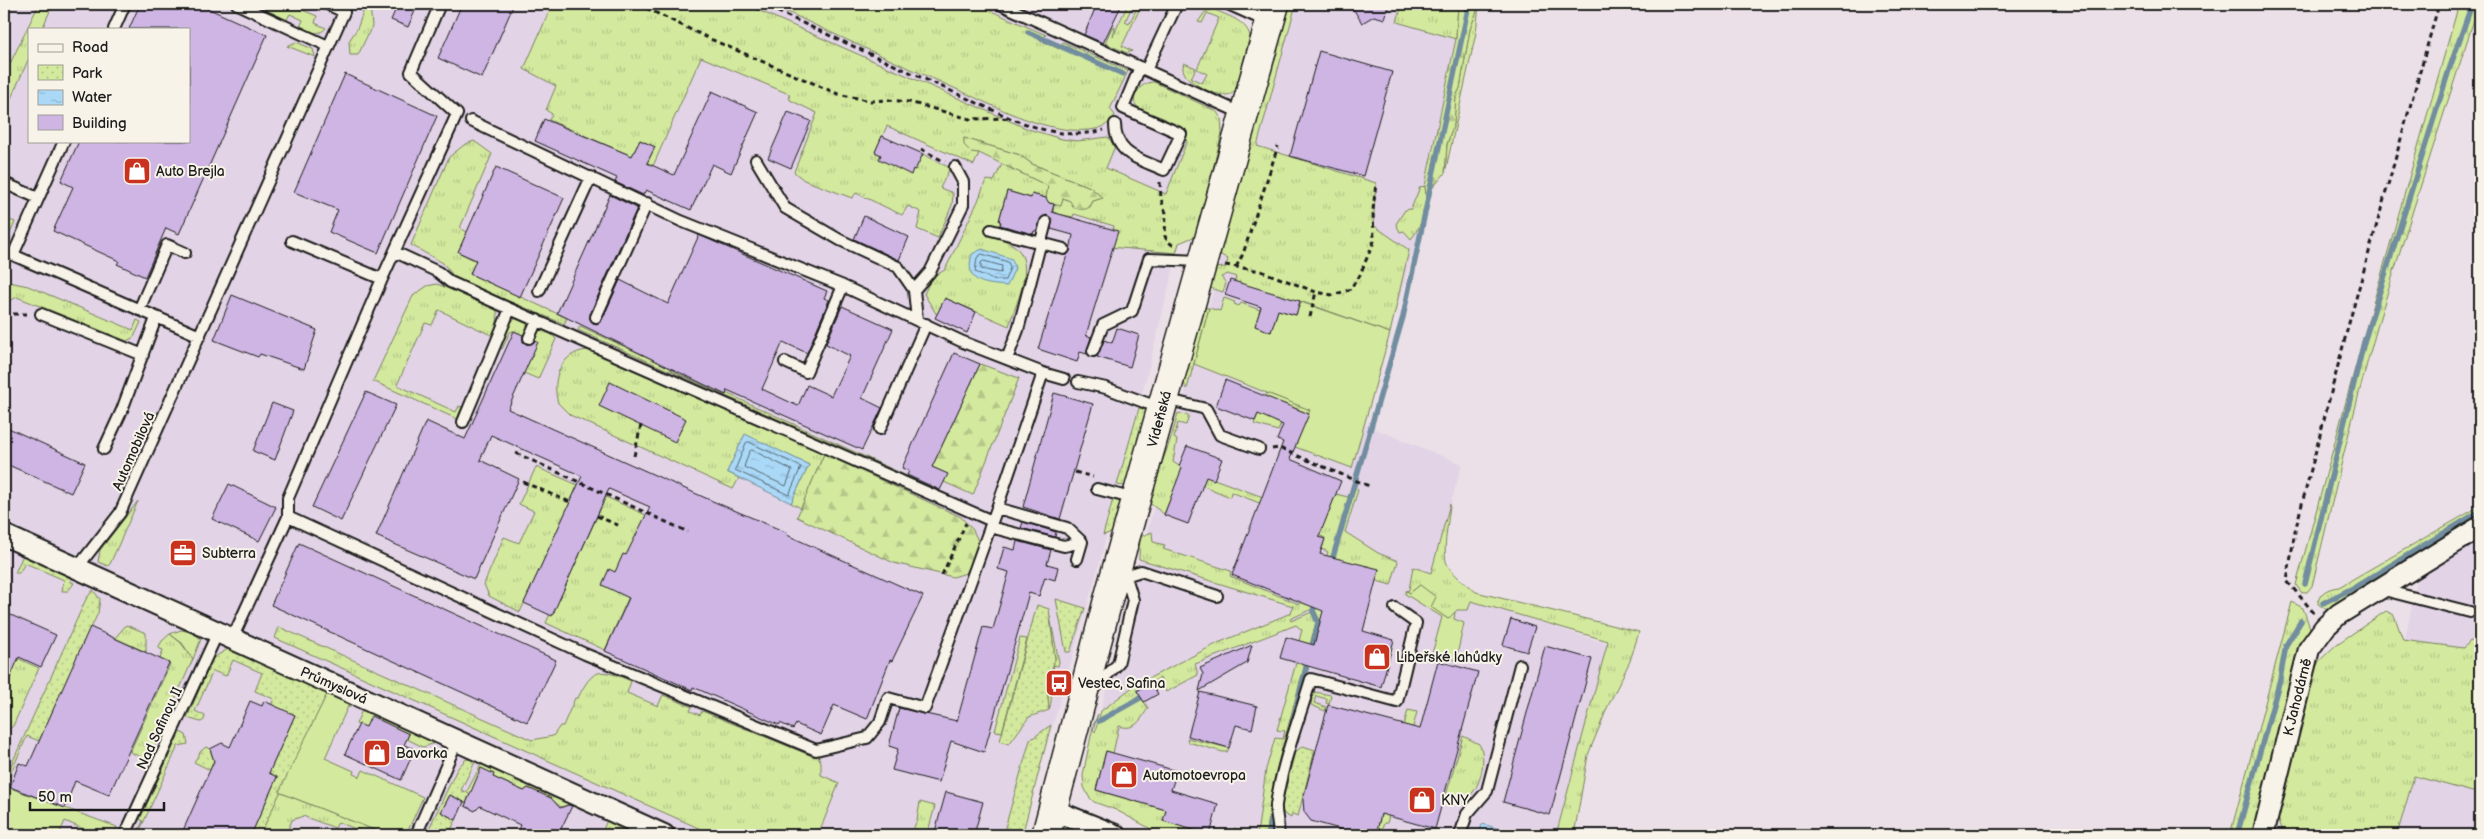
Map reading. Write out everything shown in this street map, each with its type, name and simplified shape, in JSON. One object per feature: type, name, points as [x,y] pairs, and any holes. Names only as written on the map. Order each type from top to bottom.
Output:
[{"type":"main road","name":"Vídeňská","points":[[1050,823],[1082,701],[1123,568],[1137,500],[1163,404],[1193,260],[1244,114],[1272,13]]},
{"type":"street","name":"K Jahodárně","points":[[2263,835],[2309,649],[2325,627],[2339,614],[2480,527]]},
{"type":"street","name":"Průmyslová","points":[[4,535],[664,835]]},
{"type":"street","points":[[1050,823],[1115,835]]},
{"type":"lane","points":[[114,28],[125,4]]},
{"type":"lane","points":[[237,4],[328,46]]},
{"type":"lane","name":"Automobilová","points":[[77,568],[120,513],[344,12],[327,4]]},
{"type":"lane","name":"Nad Safinou II","points":[[125,835],[225,635],[288,517],[288,498],[382,279],[396,252],[457,114],[411,72],[440,4]]},
{"type":"lane","points":[[1000,4],[1244,114]]},
{"type":"lane","points":[[1115,124],[1115,136],[1124,152],[1164,170],[1181,134],[1123,108],[1177,4]]},
{"type":"lane","points":[[1228,4],[1272,13]]},
{"type":"lane","points":[[471,121],[647,203],[681,221],[843,286],[1007,359],[1042,373],[1064,378]]},
{"type":"lane","points":[[64,142],[13,255],[200,336]]},
{"type":"lane","points":[[756,160],[785,208],[840,240],[898,267],[914,290],[921,322],[880,428]]},
{"type":"lane","points":[[914,290],[930,272],[963,205],[963,182],[955,167]]},
{"type":"lane","points":[[539,291],[591,177]]},
{"type":"lane","points":[[4,183],[38,198]]},
{"type":"lane","points":[[596,317],[647,203]]},
{"type":"lane","points":[[1007,359],[1018,330],[1046,222]]},
{"type":"lane","points":[[991,230],[1064,249]]},
{"type":"lane","points":[[292,241],[382,279]]},
{"type":"lane","points":[[139,310],[167,245],[185,252]]},
{"type":"lane","points":[[396,252],[438,272],[450,282],[971,511],[991,524],[1064,546],[1082,542]]},
{"type":"lane","points":[[1093,351],[1103,325],[1132,311],[1149,259],[1193,260]]},
{"type":"lane","points":[[785,362],[806,372],[843,286]]},
{"type":"lane","points":[[463,422],[510,309]]},
{"type":"lane","points":[[41,314],[143,354]]},
{"type":"lane","points":[[104,449],[122,410],[156,318]]},
{"type":"lane","points":[[529,338],[537,320]]},
{"type":"lane","points":[[288,517],[585,654],[816,750],[867,738],[880,722],[888,698],[925,708],[997,508],[1042,373]]},
{"type":"lane","points":[[1078,382],[1163,404],[1206,409],[1220,435],[1259,449]]},
{"type":"lane","points":[[1097,489],[1137,500]]},
{"type":"lane","points":[[997,508],[1067,528],[1082,542]]},
{"type":"lane","points":[[1078,559],[1082,542]]},
{"type":"lane","points":[[1123,568],[1141,571],[1217,596]]},
{"type":"lane","points":[[2379,589],[2470,612]]},
{"type":"lane","points":[[1278,835],[1280,827],[1276,807],[1290,749],[1311,679],[1397,702],[1416,623],[1395,608]]},
{"type":"lane","points":[[1460,835],[1467,814],[1487,792],[1520,665]]},
{"type":"lane","points":[[416,835],[457,741]]},
{"type":"path","points":[[638,4],[708,38],[838,94],[871,101],[908,102],[970,119],[1010,118]]},
{"type":"path","points":[[761,4],[1038,129],[1078,136],[1104,130],[1115,124]]},
{"type":"path","points":[[2308,606],[2287,581],[2295,531],[2349,323],[2439,4]]},
{"type":"path","points":[[1236,267],[1244,254],[1278,146]]},
{"type":"path","points":[[921,149],[955,167]]},
{"type":"path","points":[[1158,175],[1161,199],[1166,213],[1167,241],[1193,260],[1261,271],[1316,292],[1332,295],[1349,290],[1359,277],[1374,241],[1373,210],[1376,183]]},
{"type":"path","points":[[1310,317],[1316,292]]},
{"type":"path","points":[[4,314],[41,314]]},
{"type":"path","points":[[634,456],[641,425]]},
{"type":"path","points":[[1259,449],[1278,448],[1369,486]]},
{"type":"path","points":[[516,453],[688,532]]},
{"type":"path","points":[[1075,472],[1084,474]]},
{"type":"path","points":[[523,482],[570,502]]},
{"type":"path","points":[[942,575],[971,511]]},
{"type":"path","points":[[597,516],[620,526]]},
{"type":"shaded area","points":[[4,4],[1240,4],[1099,565],[1021,835],[4,835]]},
{"type":"shaded area","points":[[1292,4],[1469,4],[1462,75],[1365,425],[1462,464],[1431,574],[1471,600],[1608,644],[1556,835],[1203,835],[1100,804],[1084,776],[1145,539]]},
{"type":"shaded area","points":[[2480,535],[2480,835],[2364,835],[2419,572]]},
{"type":"green space","points":[[39,4],[53,4],[42,28],[28,28],[28,60],[4,114],[4,76]]},
{"type":"green space","points":[[247,4],[288,4],[317,16],[315,23],[326,28],[317,33],[310,31],[300,27],[303,20],[290,14],[286,21]]},
{"type":"green space","points":[[370,4],[372,26],[358,55],[350,55],[349,41],[357,29],[365,7]]},
{"type":"green space","points":[[549,4],[744,4],[1028,129],[1062,139],[1077,141],[1108,137],[1115,146],[1106,168],[1166,194],[1187,141],[1168,121],[1136,106],[1134,101],[1135,95],[1140,88],[1150,82],[1154,82],[1216,111],[1221,118],[1222,133],[1196,236],[1179,243],[1176,253],[1109,247],[1114,226],[1074,214],[1073,217],[1053,213],[1054,204],[1061,205],[1063,198],[1090,207],[1093,201],[1102,198],[1090,187],[1032,164],[1020,155],[964,138],[968,149],[979,153],[974,165],[887,126],[875,152],[915,170],[923,154],[950,168],[940,188],[953,193],[952,205],[938,238],[917,229],[921,212],[908,206],[902,215],[856,193],[852,198],[804,180],[794,172],[817,113],[790,100],[789,94],[701,57],[653,166],[647,163],[655,147],[640,140],[632,156],[549,120],[552,114],[546,110],[556,86],[524,69],[552,5]]},
{"type":"green space","points":[[771,4],[975,4],[1046,35],[1042,38],[1044,42],[1059,49],[1063,42],[1128,71],[1110,109],[1115,115],[1107,124],[1090,130],[1056,128],[996,107]]},
{"type":"green space","points":[[1128,4],[1133,4],[1125,22],[1129,24],[1139,4],[1142,4],[1122,46],[1132,51],[1127,53],[1105,43],[1112,27],[1115,27],[1113,36]]},
{"type":"green space","points":[[1286,4],[1296,4],[1257,146],[1376,183],[1373,225],[1409,250],[1390,333],[1300,301],[1234,283],[1236,277],[1228,274],[1221,277],[1226,283],[1223,292],[1210,288],[1208,291],[1214,268],[1226,267],[1228,259],[1217,250]]},
{"type":"green space","points":[[1402,4],[1458,4],[1456,39],[1397,22]]},
{"type":"green space","points":[[1458,4],[1474,4],[1477,11],[1470,29],[1460,88],[1456,96],[1454,124],[1447,144],[1445,173],[1426,196],[1425,186],[1456,39]]},
{"type":"green space","points":[[1474,4],[1479,4],[1476,33],[1445,173],[1447,145],[1454,124],[1456,96],[1460,88],[1470,29],[1477,11]]},
{"type":"green space","points":[[2459,4],[2479,4],[2380,316],[2349,431],[2312,586],[2307,592],[2302,593],[2296,585],[2366,328]]},
{"type":"green space","points":[[1213,9],[1240,22],[1250,36],[1236,89],[1232,94],[1228,95],[1220,95],[1205,90],[1191,80],[1183,69],[1184,63],[1196,68],[1191,78],[1202,83],[1207,74],[1197,69],[1219,18],[1207,13],[1202,23],[1198,22],[1205,12]]},
{"type":"green space","points":[[296,42],[313,49],[315,57],[287,46]]},
{"type":"green space","points":[[964,138],[1020,155],[1032,164],[1090,187],[1103,198],[1093,201],[1089,207],[1083,209],[1074,208],[1070,201],[1063,198],[1061,206],[1049,203],[1046,199],[1048,186],[979,153],[971,152],[964,145]]},
{"type":"green space","points":[[474,141],[492,154],[460,228],[467,232],[458,252],[476,261],[470,274],[567,318],[564,324],[456,279],[443,263],[411,245],[449,157],[464,145]]},
{"type":"green space","points":[[1002,164],[1048,186],[1046,198],[1032,194],[1031,198],[1007,191],[1000,217],[1000,227],[988,224],[987,233],[1014,246],[1024,260],[1025,269],[1022,289],[1009,326],[945,298],[937,315],[924,294],[932,277],[945,270],[986,180],[994,181]]},
{"type":"green space","points":[[1425,186],[1424,214],[1419,228],[1411,239],[1404,231],[1400,232],[1396,224],[1405,210],[1411,209],[1420,187]]},
{"type":"green space","points":[[4,218],[15,222],[4,248]]},
{"type":"green space","points":[[4,281],[28,286],[133,330],[137,320],[141,322],[134,337],[127,341],[17,297],[4,304]]},
{"type":"green space","points":[[437,284],[496,308],[497,312],[497,322],[493,336],[439,310],[432,325],[425,323],[397,385],[456,412],[459,406],[462,407],[457,419],[373,381],[413,296],[427,286]]},
{"type":"green space","points":[[1224,298],[1235,302],[1234,304],[1239,306],[1241,303],[1260,310],[1255,326],[1271,332],[1278,310],[1296,315],[1301,302],[1390,333],[1352,468],[1295,447],[1310,410],[1194,364],[1209,308],[1220,311]]},
{"type":"green space","points":[[1201,307],[1209,308],[1187,389],[1183,382]]},
{"type":"green space","points":[[518,317],[546,329],[556,339],[538,379],[524,373],[537,343],[514,331],[510,332],[502,349],[497,347],[509,323]]},
{"type":"green space","points":[[580,326],[725,395],[726,393],[955,498],[578,330]]},
{"type":"green space","points":[[587,350],[664,380],[824,454],[801,508],[791,503],[809,465],[745,435],[727,472],[739,478],[733,489],[570,415],[558,403],[556,394],[557,377],[564,362],[570,356]]},
{"type":"green space","points":[[980,364],[1019,378],[973,495],[944,482],[947,474],[932,467]]},
{"type":"green space","points":[[1267,393],[1311,410],[1309,414],[1282,403],[1274,421],[1281,424],[1278,431],[1254,424]]},
{"type":"green space","points":[[1139,408],[1146,410],[1147,416],[1126,486],[1117,485]]},
{"type":"green space","points":[[1178,413],[1189,416],[1186,425],[1178,423],[1174,438],[1177,440],[1173,462],[1179,466],[1325,520],[1336,494],[1348,497],[1352,484],[1358,490],[1345,532],[1378,553],[1398,561],[1391,585],[1377,581],[1379,569],[1321,622],[1314,608],[1290,619],[1291,621],[1312,612],[1316,622],[1277,768],[1266,835],[1257,835],[1266,769],[1275,738],[1283,739],[1285,731],[1277,730],[1296,663],[1293,662],[1302,630],[1296,625],[1195,664],[1198,675],[1166,692],[1160,678],[1136,690],[1148,708],[1140,721],[1133,726],[1119,726],[1113,753],[1106,751],[1096,790],[1166,810],[1163,821],[1210,835],[1162,835],[1116,810],[1094,802],[1084,787],[1083,775],[1093,726],[1098,714],[1093,730],[1095,732],[1101,711],[1134,686],[1218,643],[1291,613],[1293,606],[1139,559],[1140,537],[1152,532],[1153,542],[1165,545],[1163,549],[1231,571],[1230,576],[1299,604],[1300,602],[1306,604],[1313,594],[1328,552],[1322,549],[1325,538],[1273,515],[1275,509],[1231,492],[1230,497],[1180,476],[1164,514],[1148,502],[1172,436]]},
{"type":"green space","points":[[824,454],[961,517],[973,530],[978,541],[973,562],[966,573],[953,577],[894,563],[797,517]]},
{"type":"green space","points":[[536,467],[578,485],[520,612],[489,596],[484,584],[504,537],[519,543],[534,511],[519,504]]},
{"type":"green space","points":[[606,497],[646,515],[651,547],[605,650],[546,623],[550,614],[552,615]]},
{"type":"green space","points":[[1113,499],[1122,502],[1113,532],[1103,535]]},
{"type":"green space","points":[[138,501],[110,564],[108,566],[98,562],[100,550]]},
{"type":"green space","points":[[1450,504],[1445,544],[1447,564],[1456,576],[1476,592],[1639,632],[1630,661],[1608,706],[1588,755],[1574,835],[1556,835],[1608,641],[1471,601],[1468,610],[1457,610],[1448,619],[1430,607],[1420,585],[1410,593],[1406,591],[1409,590],[1413,567],[1431,573]]},
{"type":"green space","points":[[2480,506],[2480,518],[2327,610],[2318,604],[2318,600],[2324,592],[2339,587]]},
{"type":"green space","points":[[23,555],[72,577],[70,581],[74,583],[68,591],[62,591],[64,580],[25,563],[19,573],[15,573]]},
{"type":"green space","points":[[1420,585],[1436,597],[1431,607],[1448,619],[1455,612],[1454,619],[1464,623],[1456,660],[1432,654],[1442,617],[1405,594],[1406,591],[1410,593]]},
{"type":"green space","points":[[93,590],[100,599],[98,613],[39,741],[27,736],[4,788],[4,781],[86,599]]},
{"type":"green space","points":[[1056,599],[1085,608],[1070,652],[1066,652]]},
{"type":"green space","points":[[2292,602],[2303,608],[2310,628],[2299,654],[2255,835],[2230,835]]},
{"type":"green space","points":[[1037,605],[1049,609],[1055,659],[1047,685],[1049,710],[1029,717],[1009,744],[1000,741]]},
{"type":"green space","points":[[2386,611],[2394,615],[2403,640],[2464,648],[2470,641],[2480,643],[2480,794],[2414,776],[2397,835],[2288,834],[2282,829],[2278,818],[2311,679],[2319,661],[2337,644]]},
{"type":"green space","points":[[1050,617],[1059,662],[1058,666],[1054,665],[1049,710],[1047,685],[1055,659]]},
{"type":"green space","points":[[126,625],[146,633],[146,652],[115,638]]},
{"type":"green space","points":[[279,627],[532,740],[553,736],[560,726],[563,726],[575,698],[578,698],[588,680],[598,673],[605,672],[631,681],[627,693],[658,706],[663,695],[692,707],[690,711],[700,715],[702,711],[812,756],[814,752],[821,762],[821,775],[839,783],[818,835],[714,835],[275,638]]},
{"type":"green space","points":[[181,630],[192,632],[201,639],[193,659],[182,643],[170,634]]},
{"type":"green space","points":[[170,634],[181,643],[193,659],[151,753],[143,758],[130,752],[170,664],[160,659],[163,650],[158,648],[162,641]]},
{"type":"green space","points":[[1020,638],[1027,639],[1002,732],[995,731]]},
{"type":"green space","points":[[228,649],[237,650],[352,704],[351,707],[348,707],[349,705],[327,694],[260,835],[251,835],[277,777],[269,773],[295,715],[271,705],[274,699],[255,691],[262,673],[233,660],[226,676],[213,671],[195,711],[205,716],[204,720],[201,722],[187,718],[213,658]]},
{"type":"green space","points":[[4,652],[39,668],[13,726],[4,733],[4,692],[9,680],[4,678]]},
{"type":"green space","points":[[1315,692],[1331,695],[1329,704],[1326,703],[1327,699],[1316,696],[1314,703],[1326,707],[1325,711],[1311,705]]},
{"type":"green space","points":[[327,694],[349,704],[325,758],[354,771],[353,774],[360,777],[363,770],[423,797],[406,835],[387,835],[279,792]]},
{"type":"green space","points":[[363,708],[434,740],[435,743],[423,747],[407,739],[409,734],[371,717],[366,728],[356,724]]},
{"type":"green space","points":[[1408,710],[1417,712],[1387,823],[1384,823],[1380,835],[1376,835]]},
{"type":"green space","points":[[1051,725],[1023,832],[1021,835],[1003,835],[1030,740]]},
{"type":"green space","points":[[180,732],[186,735],[188,744],[178,746],[140,830],[152,835],[137,834],[143,821],[140,819]]},
{"type":"green space","points":[[1463,736],[1479,744],[1482,750],[1481,775],[1470,796],[1464,800],[1454,801],[1445,799]]},
{"type":"green space","points":[[1187,738],[1229,748],[1227,752],[1223,752],[1188,742]]},
{"type":"green space","points":[[1303,746],[1315,750],[1298,816],[1292,814],[1291,818],[1284,814],[1281,807],[1295,752]]},
{"type":"green space","points":[[206,747],[210,749],[214,761],[210,770],[194,762]]},
{"type":"green space","points":[[466,759],[476,760],[461,790],[470,794],[466,803],[450,795],[441,812],[456,820],[448,835],[426,835],[457,769]]},
{"type":"green space","points":[[482,763],[566,800],[568,805],[561,807],[551,799],[528,788],[524,791],[493,777],[470,794],[466,793]]},
{"type":"green space","points":[[5,786],[117,827],[113,835],[97,835],[65,821],[59,835],[4,835]]},
{"type":"green space","points":[[279,792],[387,835],[371,835],[338,822],[335,828],[303,816],[292,820],[288,830],[282,835],[260,835]]},
{"type":"green space","points":[[920,802],[935,806],[927,835],[911,835],[917,820]]},
{"type":"green space","points":[[607,820],[642,835],[601,835]]},
{"type":"green space","points":[[1234,828],[1257,835],[1232,835]]},
{"type":"water","points":[[982,249],[1012,259],[1015,268],[1007,286],[983,283],[973,276],[970,264],[972,254]]},
{"type":"water","points":[[745,434],[809,465],[791,503],[727,472]]},
{"type":"water","points":[[1482,824],[1503,830],[1501,835],[1479,835]]},
{"type":"building","points":[[140,4],[198,4],[267,35],[179,234],[166,228],[145,277],[117,264],[119,261],[53,231],[73,187],[61,181],[79,142],[190,142],[190,28],[129,28]]},
{"type":"building","points":[[398,4],[418,4],[408,27],[391,20]]},
{"type":"building","points":[[462,4],[514,4],[482,78],[438,58]]},
{"type":"building","points":[[1097,4],[1122,4],[1103,43],[1084,35]]},
{"type":"building","points":[[1347,4],[1395,4],[1388,8],[1385,19],[1374,16],[1362,23],[1354,10],[1346,8]]},
{"type":"building","points":[[1319,51],[1392,72],[1363,176],[1290,156]]},
{"type":"building","points":[[345,74],[437,116],[378,253],[329,232],[338,210],[294,192]]},
{"type":"building","points":[[712,91],[758,112],[731,173],[712,164],[691,210],[646,190],[643,195],[615,182],[617,178],[535,141],[544,119],[632,156],[640,140],[655,147],[647,163],[674,175]]},
{"type":"building","points":[[788,112],[811,121],[791,168],[768,158]]},
{"type":"building","points":[[882,136],[923,154],[911,175],[879,159],[881,155],[875,152]]},
{"type":"building","points":[[496,167],[564,198],[520,297],[470,274],[476,260],[458,252]]},
{"type":"building","points":[[1007,191],[1031,198],[1032,194],[1046,198],[1049,203],[1054,204],[1052,212],[1118,231],[1086,335],[1091,337],[1087,354],[1080,352],[1077,362],[1038,349],[1067,255],[1070,251],[1073,235],[1051,229],[1052,220],[1047,215],[1041,218],[1037,231],[1034,231],[1033,234],[1000,225],[1001,222],[999,221]]},
{"type":"building","points":[[610,195],[637,208],[590,314],[593,323],[597,324],[602,320],[620,280],[668,304],[699,235],[827,291],[824,298],[829,300],[807,353],[783,342],[762,389],[798,406],[807,385],[831,396],[850,356],[826,344],[842,306],[893,329],[862,398],[882,408],[862,450],[727,390],[726,395],[557,313]]},
{"type":"building","points":[[864,216],[909,237],[899,260],[854,239]]},
{"type":"building","points":[[1230,280],[1300,301],[1296,315],[1278,310],[1271,332],[1255,326],[1261,307],[1225,295]]},
{"type":"building","points":[[232,295],[317,330],[304,369],[260,354],[258,357],[214,340]]},
{"type":"building","points":[[945,298],[976,312],[967,333],[935,318]]},
{"type":"building","points":[[1117,328],[1139,335],[1130,367],[1097,357],[1104,340],[1112,343]]},
{"type":"building","points":[[514,331],[523,335],[523,342],[527,344],[535,341],[538,342],[508,409],[788,533],[787,535],[923,596],[892,661],[890,660],[867,719],[834,705],[821,735],[796,724],[793,729],[780,723],[779,725],[693,687],[692,690],[605,651],[629,598],[602,585],[609,569],[615,572],[623,554],[626,555],[650,507],[609,489],[552,616],[524,603],[582,476],[491,435],[480,460],[519,479],[474,579],[376,536],[426,421],[465,439]]},
{"type":"building","points":[[954,353],[980,364],[932,467],[948,474],[940,490],[907,475],[909,471],[902,468]]},
{"type":"building","points":[[1225,380],[1309,414],[1290,459],[1341,481],[1319,537],[1325,539],[1320,554],[1379,569],[1363,631],[1394,640],[1381,687],[1280,658],[1286,637],[1314,645],[1323,611],[1232,575],[1283,442],[1277,440],[1283,425],[1258,414],[1255,421],[1216,406]]},
{"type":"building","points":[[610,382],[686,419],[675,442],[599,406]]},
{"type":"building","points":[[366,392],[396,405],[341,521],[312,507]]},
{"type":"building","points":[[1054,393],[1093,404],[1060,519],[1023,507]]},
{"type":"building","points":[[272,403],[293,411],[275,460],[253,451]]},
{"type":"building","points":[[4,426],[85,463],[71,493],[4,463]]},
{"type":"building","points":[[1187,446],[1222,459],[1214,480],[1206,477],[1188,524],[1164,515],[1182,468],[1179,466]]},
{"type":"building","points":[[229,484],[276,507],[259,541],[212,519]]},
{"type":"building","points":[[1023,522],[1056,532],[1055,537],[1021,528]]},
{"type":"building","points":[[1017,541],[1051,550],[1047,564],[1058,567],[1055,580],[1045,577],[1039,596],[1029,593],[984,752],[951,741],[939,782],[892,770],[898,749],[889,746],[899,708],[957,721],[983,627],[993,629],[1009,572],[998,569],[1004,547],[1015,550]]},
{"type":"building","points":[[299,543],[556,660],[527,722],[271,605]]},
{"type":"building","points":[[4,612],[56,635],[41,667],[19,657],[4,692]]},
{"type":"building","points":[[1511,619],[1535,627],[1527,652],[1503,645]]},
{"type":"building","points":[[90,627],[169,663],[109,795],[75,781],[65,808],[10,787],[19,763],[28,766]]},
{"type":"building","points":[[1252,645],[1247,663],[1199,691],[1203,674],[1200,668]]},
{"type":"building","points":[[1545,646],[1592,659],[1550,815],[1503,802]]},
{"type":"building","points":[[1438,661],[1478,672],[1435,829],[1381,814],[1376,835],[1361,835],[1311,821],[1304,812],[1303,799],[1328,705],[1420,729]]},
{"type":"building","points":[[1151,682],[1158,694],[1144,702],[1137,691]]},
{"type":"building","points":[[1200,692],[1257,706],[1252,729],[1236,725],[1229,748],[1188,736]]},
{"type":"building","points":[[250,701],[262,706],[264,701],[295,715],[269,773],[277,777],[251,835],[181,835],[214,761],[210,749],[222,743],[230,747]]},
{"type":"building","points":[[371,716],[409,734],[404,745],[415,749],[401,780],[345,754],[359,724],[366,727]]},
{"type":"building","points":[[1106,751],[1177,771],[1171,790],[1218,804],[1210,835],[1163,821],[1166,810],[1096,790]]},
{"type":"building","points":[[481,768],[494,774],[493,777],[524,791],[528,788],[551,798],[560,808],[568,805],[572,806],[558,835],[516,835],[520,825],[480,806],[475,811],[465,806]]},
{"type":"building","points":[[946,792],[983,802],[974,835],[934,835]]},
{"type":"building","points":[[450,795],[464,802],[456,820],[441,812]]},
{"type":"waterway","points":[[1331,564],[1403,317],[1469,4]]},
{"type":"waterway","points":[[2305,584],[2364,342],[2449,70],[2472,4]]},
{"type":"waterway","points":[[1028,32],[1123,74]]},
{"type":"waterway","points":[[2323,603],[2355,587],[2480,511]]},
{"type":"waterway","points":[[1311,652],[1318,623],[1313,611],[1316,601]]},
{"type":"waterway","points":[[2237,835],[2280,679],[2286,645],[2301,621]]},
{"type":"waterway","points":[[1292,724],[1308,661]]},
{"type":"waterway","points":[[1099,721],[1140,698]]},
{"type":"waterway","points":[[1269,835],[1273,809]]},
{"type":"place","name":"Auto Brejla","points":[[137,171]]},
{"type":"place","name":"Subterra","points":[[183,553]]},
{"type":"place","name":"Libeřské lahůdky","points":[[1377,657]]},
{"type":"place","name":"Vestec, Safina","points":[[1059,683]]},
{"type":"place","name":"Bavorka","points":[[377,753]]},
{"type":"place","name":"Automotoevropa","points":[[1124,775]]},
{"type":"place","name":"KNY","points":[[1422,800]]}]
